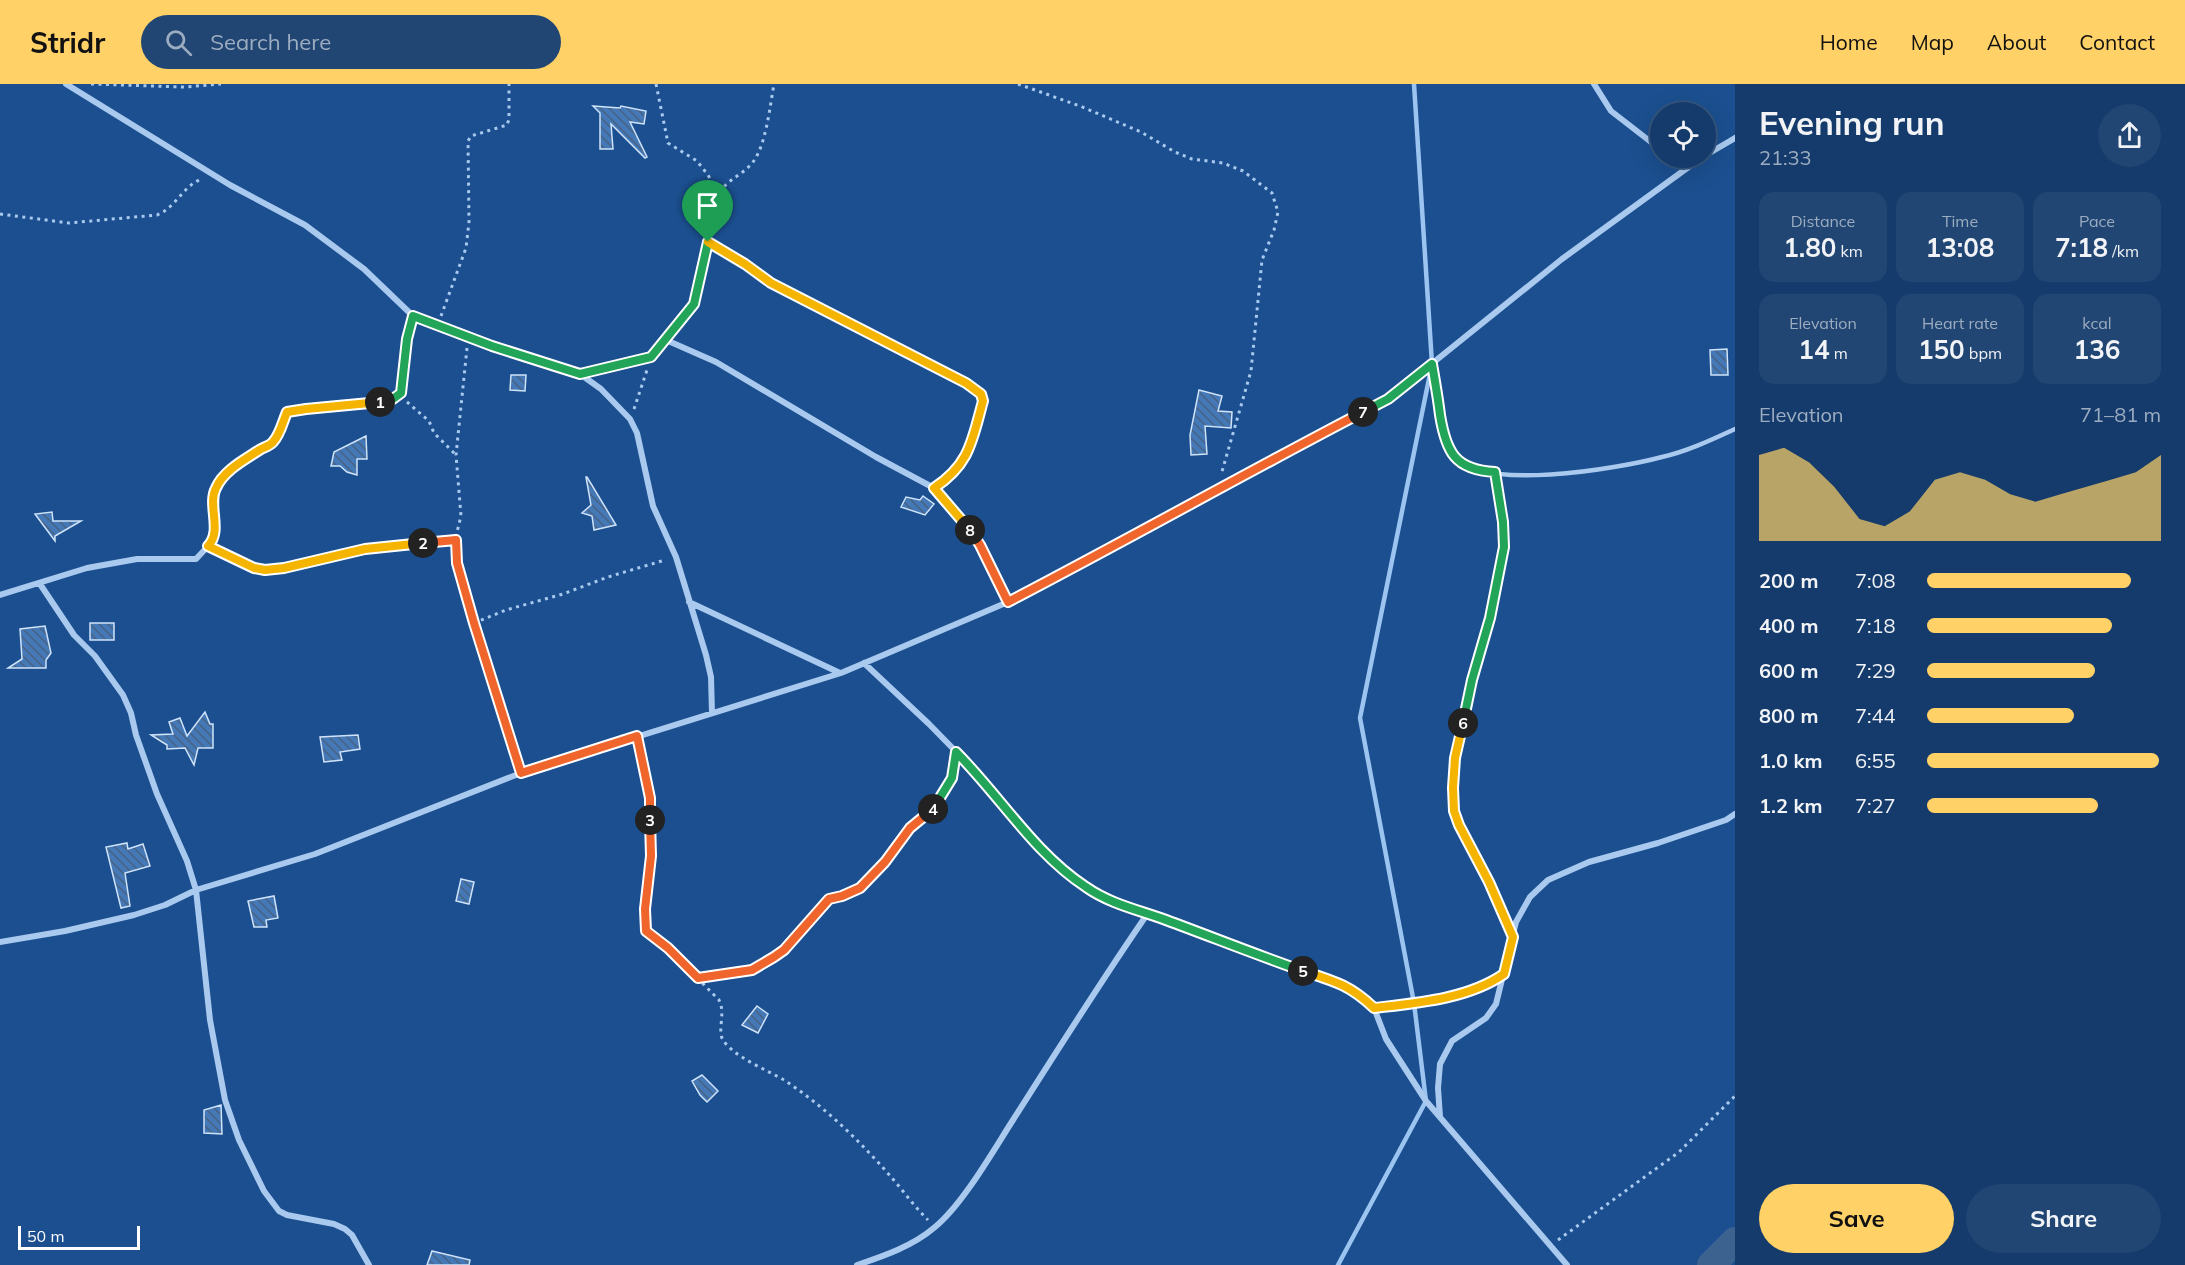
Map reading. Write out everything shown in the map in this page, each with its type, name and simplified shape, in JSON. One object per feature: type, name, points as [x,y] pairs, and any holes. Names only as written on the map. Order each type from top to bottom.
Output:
[{"type":"street","points":[[66,84],[216,176],[305,225],[364,269],[413,316],[492,346],[580,374],[601,389],[630,419],[640,443],[653,506],[676,557],[706,655],[711,677],[712,713]]},
{"type":"street","points":[[1594,84],[1611,111],[1650,141]]},
{"type":"street","points":[[1716,149],[1735,138]]},
{"type":"street","points":[[0,942],[65,931],[134,915],[181,898],[196,890],[315,854],[521,773],[841,673],[1008,602],[1136,535],[1217,488],[1388,399],[1563,259],[1685,168]]},
{"type":"street","points":[[666,340],[716,362],[876,457],[934,488],[973,534],[1008,602]]},
{"type":"street","points":[[580,374],[651,357]]},
{"type":"street","points":[[0,595],[87,568],[137,559],[196,559],[212,542],[215,531],[214,496],[216,488],[239,463],[273,442],[287,412],[390,401],[401,393]]},
{"type":"street","points":[[40,584],[74,635],[95,656],[123,695],[150,774],[187,861],[196,890],[210,1020],[225,1100],[239,1140],[264,1191],[279,1211],[287,1215],[334,1224],[345,1229],[352,1235],[369,1265]]},
{"type":"street","points":[[689,602],[841,673]]},
{"type":"street","points":[[864,663],[973,769],[1022,828],[1085,887],[1124,906],[1282,964],[1344,984],[1360,994],[1374,1008],[1386,1038],[1426,1101],[1567,1265]]},
{"type":"street","points":[[1440,1118],[1438,1088],[1440,1064],[1452,1041],[1486,1018],[1496,1004],[1516,922],[1530,897],[1548,880],[1589,862],[1658,843],[1726,820],[1735,814]]},
{"type":"street","points":[[857,1265],[900,1249],[935,1227],[957,1202],[1097,987],[1148,914]]},
{"type":"lane","points":[[1432,364],[1444,438],[1451,454],[1461,464],[1481,471],[1545,476],[1626,465],[1692,448],[1735,429]]},
{"type":"path","points":[[91,84],[184,87],[221,84]]},
{"type":"path","points":[[437,325],[462,265],[466,248],[469,222],[468,141],[471,136],[507,125],[509,84]]},
{"type":"path","points":[[656,84],[668,143],[697,161],[719,194]]},
{"type":"path","points":[[666,340],[694,304],[719,194],[725,184],[754,161],[760,147],[774,84]]},
{"type":"path","points":[[1018,84],[1080,106],[1131,128],[1192,159],[1223,163],[1243,171],[1272,193],[1278,212],[1274,230],[1262,260],[1251,371],[1217,488]]},
{"type":"path","points":[[0,214],[69,223],[158,215],[165,212],[188,186],[198,180],[216,176]]},
{"type":"path","points":[[708,242],[771,283],[966,383],[981,394],[983,401],[969,452],[950,478],[934,488]]},
{"type":"path","points":[[413,316],[407,339],[401,393],[406,401],[429,421],[434,433],[456,455]]},
{"type":"path","points":[[469,336],[456,455],[461,516],[456,540],[457,563],[521,773]]},
{"type":"path","points":[[630,419],[651,357]]},
{"type":"path","points":[[1495,472],[1503,522],[1504,547],[1490,618],[1472,680],[1455,758],[1453,788],[1454,811],[1459,825],[1489,882],[1513,937]]},
{"type":"path","points":[[208,546],[254,568],[265,570],[284,568],[365,549],[456,540]]},
{"type":"path","points":[[474,623],[506,610],[563,594],[608,576],[676,557]]},
{"type":"path","points":[[637,736],[650,798],[651,856],[645,909],[646,931],[668,948],[719,1000],[722,1006],[722,1035],[725,1042],[735,1052],[786,1082],[841,1126],[868,1151],[935,1227]]},
{"type":"path","points":[[698,978],[739,972],[763,965],[784,950],[829,899],[860,888],[885,862],[910,828],[939,801],[952,778],[956,752]]},
{"type":"path","points":[[1374,1008],[1414,1003],[1460,993],[1491,983],[1504,974]]},
{"type":"path","points":[[1549,1246],[1679,1152],[1735,1096]]},
{"type":"building","points":[[593,106],[620,108],[621,106],[646,111],[644,124],[630,122],[647,157],[645,158],[611,124],[613,149],[600,149],[600,113]]},
{"type":"building","points":[[1727,349],[1728,375],[1711,375],[1710,350]]},
{"type":"building","points":[[511,375],[526,375],[525,391],[510,390]]},
{"type":"building","points":[[1199,390],[1222,396],[1218,411],[1232,412],[1231,428],[1205,426],[1207,454],[1191,455],[1190,435]]},
{"type":"building","points":[[366,436],[367,459],[357,459],[357,475],[347,472],[340,466],[331,466],[334,452]]},
{"type":"building","points":[[586,477],[616,525],[594,530],[592,516],[582,513],[591,505]]},
{"type":"building","points":[[923,496],[934,504],[925,515],[901,507],[906,497],[920,500]]},
{"type":"building","points":[[52,512],[53,521],[81,521],[55,536],[55,541],[35,514]]},
{"type":"building","points":[[90,623],[114,623],[114,640],[90,640]]},
{"type":"building","points":[[45,626],[51,653],[46,660],[46,668],[8,668],[22,659],[20,629]]},
{"type":"building","points":[[205,712],[210,724],[213,724],[213,748],[198,748],[194,765],[185,748],[167,749],[167,745],[151,735],[173,734],[169,722],[180,718],[187,736]]},
{"type":"building","points":[[358,735],[360,749],[340,752],[342,760],[324,762],[320,737]]},
{"type":"building","points":[[127,843],[128,849],[143,844],[150,866],[125,873],[130,906],[121,908],[106,847]]},
{"type":"building","points":[[461,879],[474,882],[469,904],[456,901]]},
{"type":"building","points":[[274,896],[278,918],[266,920],[267,927],[254,927],[248,901]]},
{"type":"building","points":[[757,1006],[768,1014],[758,1033],[742,1025]]},
{"type":"building","points":[[702,1075],[718,1091],[707,1102],[692,1081]]},
{"type":"building","points":[[221,1105],[222,1134],[204,1133],[204,1110]]},
{"type":"building","points":[[432,1251],[470,1260],[469,1265],[427,1265]]},
{"type":"waterway","points":[[1338,1265],[1426,1101],[1414,1003],[1360,718],[1432,364],[1414,84]]},
{"type":"waterway","points":[[1711,1265],[1735,1241]]},
{"type":"route","points":[[708,242],[771,283],[966,383],[981,394],[983,401],[969,452],[950,478],[934,488],[973,534],[1008,602],[1136,535],[1217,488],[1388,399],[1432,364],[1444,438],[1451,454],[1461,464],[1481,471],[1495,472],[1503,522],[1504,547],[1490,618],[1472,680],[1455,758],[1453,788],[1454,811],[1459,825],[1489,882],[1513,937],[1504,974],[1491,983],[1460,993],[1414,1003],[1374,1008],[1360,994],[1344,984],[1282,964],[1124,906],[1085,887],[1030,836],[956,752],[952,778],[939,801],[910,828],[885,862],[860,888],[829,899],[784,950],[763,965],[752,970],[698,978],[659,939],[646,931],[646,890],[651,856],[650,798],[637,736],[521,773],[457,563],[456,540],[365,549],[284,568],[265,570],[244,564],[208,546],[212,542],[215,531],[214,496],[216,488],[239,463],[273,442],[287,412],[390,401],[401,393],[407,339],[413,316],[492,346],[580,374],[651,357],[694,304],[708,242]]}]
